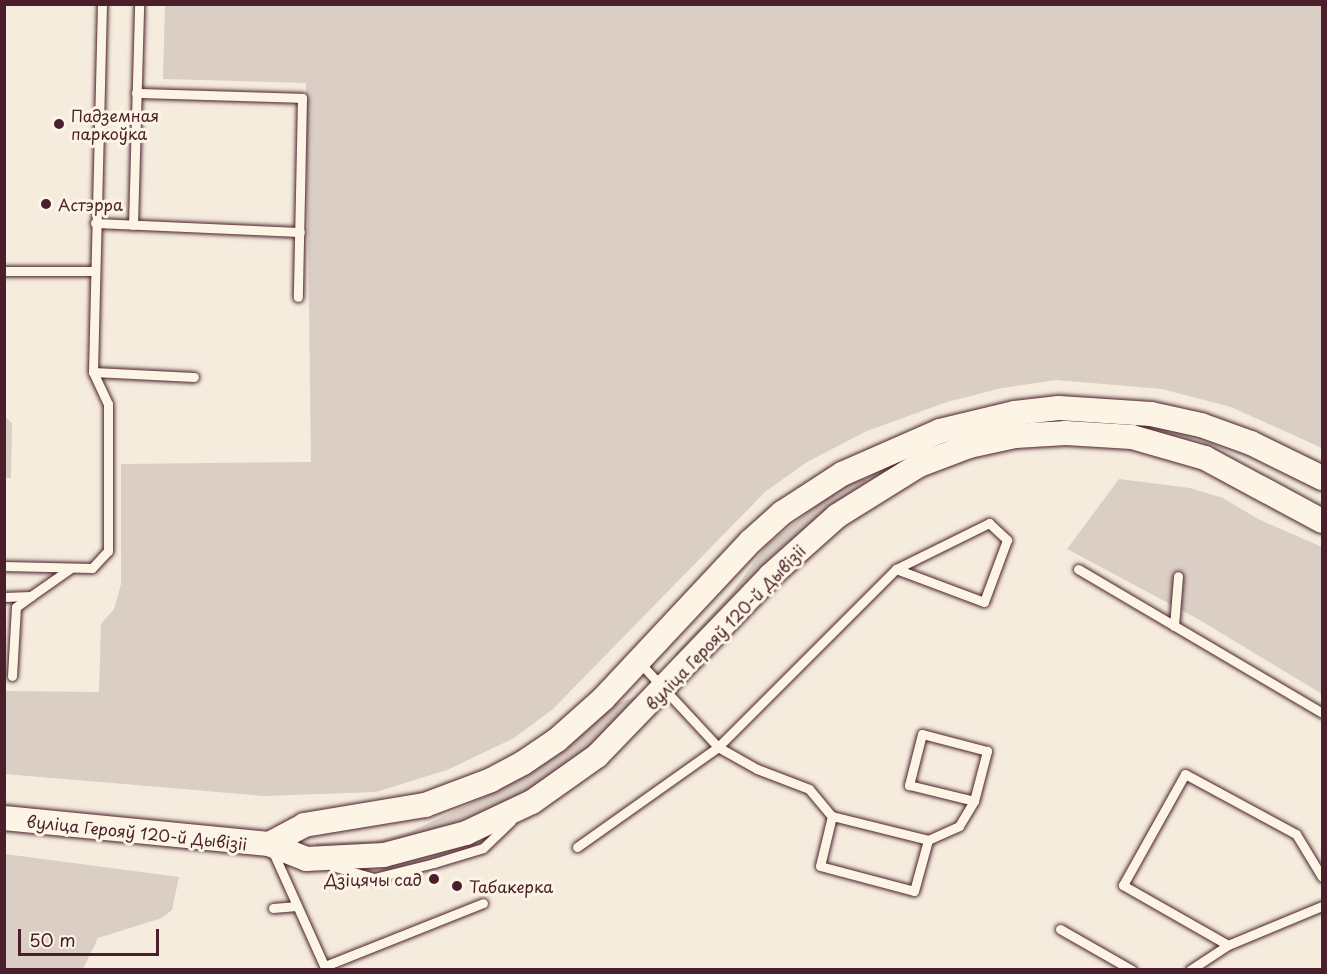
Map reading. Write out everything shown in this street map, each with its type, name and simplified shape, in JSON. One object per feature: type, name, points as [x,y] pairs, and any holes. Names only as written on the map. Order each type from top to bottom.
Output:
[{"type":"street","name":"вуліца Герояў 120-й Дывізіі","points":[[269,844],[304,825],[404,810],[491,780],[557,740],[638,661],[750,541],[800,501],[890,451],[976,421],[1059,408],[1151,414],[1201,425],[1251,443],[1323,478]]},
{"type":"street","name":"вуліца Герояў 120-й Дывізіі","points":[[4,818],[269,844],[306,859],[348,859],[427,846],[466,833],[532,802],[597,756],[663,691],[770,576],[837,516],[920,465],[969,446],[1015,436],[1066,432],[1132,437],[1205,458],[1323,520]]},
{"type":"lane","points":[[4,566],[92,568],[108,550],[108,404],[93,372],[102,4]]},
{"type":"lane","points":[[133,225],[139,4]]},
{"type":"lane","points":[[136,93],[302,98],[298,297]]},
{"type":"lane","points":[[95,223],[300,232]]},
{"type":"lane","points":[[4,271],[94,271]]},
{"type":"lane","points":[[93,372],[194,378]]},
{"type":"lane","points":[[577,847],[718,747],[896,569],[989,523],[1007,540],[984,602],[896,569]]},
{"type":"lane","points":[[12,676],[16,608],[71,568]]},
{"type":"lane","points":[[1078,569],[1323,713]]},
{"type":"lane","points":[[1174,626],[1178,576]]},
{"type":"lane","points":[[4,597],[31,596]]},
{"type":"lane","points":[[638,661],[663,691],[718,747],[758,769],[809,789],[832,816],[928,840],[959,826],[974,801],[987,751],[922,734],[909,785],[974,801]]},
{"type":"lane","points":[[1228,945],[1123,885],[1185,774],[1296,834],[1323,877]]},
{"type":"lane","points":[[832,816],[820,866],[914,891],[928,840]]},
{"type":"lane","points":[[269,844],[288,880],[294,906],[326,968],[483,903]]},
{"type":"lane","points":[[273,908],[294,906]]},
{"type":"lane","points":[[1190,969],[1228,945],[1323,906]]},
{"type":"lane","points":[[1060,929],[1132,969]]},
{"type":"shaded area","points":[[165,5],[1322,5],[1322,448],[1231,407],[1162,389],[1056,380],[1002,388],[947,402],[867,431],[807,462],[765,492],[553,709],[514,738],[447,770],[376,792],[264,796],[5,774],[5,691],[99,692],[101,624],[114,609],[121,584],[121,464],[311,462],[306,83],[163,79]]},
{"type":"shaded area","points":[[4,416],[12,423],[11,478],[5,478]]},
{"type":"shaded area","points":[[857,479],[868,480],[774,555],[676,661],[675,654],[733,591],[767,545],[827,497]]},
{"type":"shaded area","points":[[1119,479],[1190,488],[1223,498],[1258,519],[1322,547],[1322,694],[1198,619],[1067,549]]},
{"type":"shaded area","points":[[635,697],[639,702],[572,762],[540,785],[487,811],[422,835],[376,844],[316,847],[316,843],[375,841],[412,831],[501,789],[559,753],[615,704]]},
{"type":"shaded area","points":[[5,854],[179,877],[172,910],[162,918],[98,938],[83,969],[5,969]]},
{"type":"place","name":"Падземная паркоўка","points":[[59,124]]},
{"type":"place","name":"Астэрра","points":[[46,204]]},
{"type":"place","name":"Дзіцячы сад","points":[[434,879]]},
{"type":"place","name":"Табакерка","points":[[457,886]]}]
